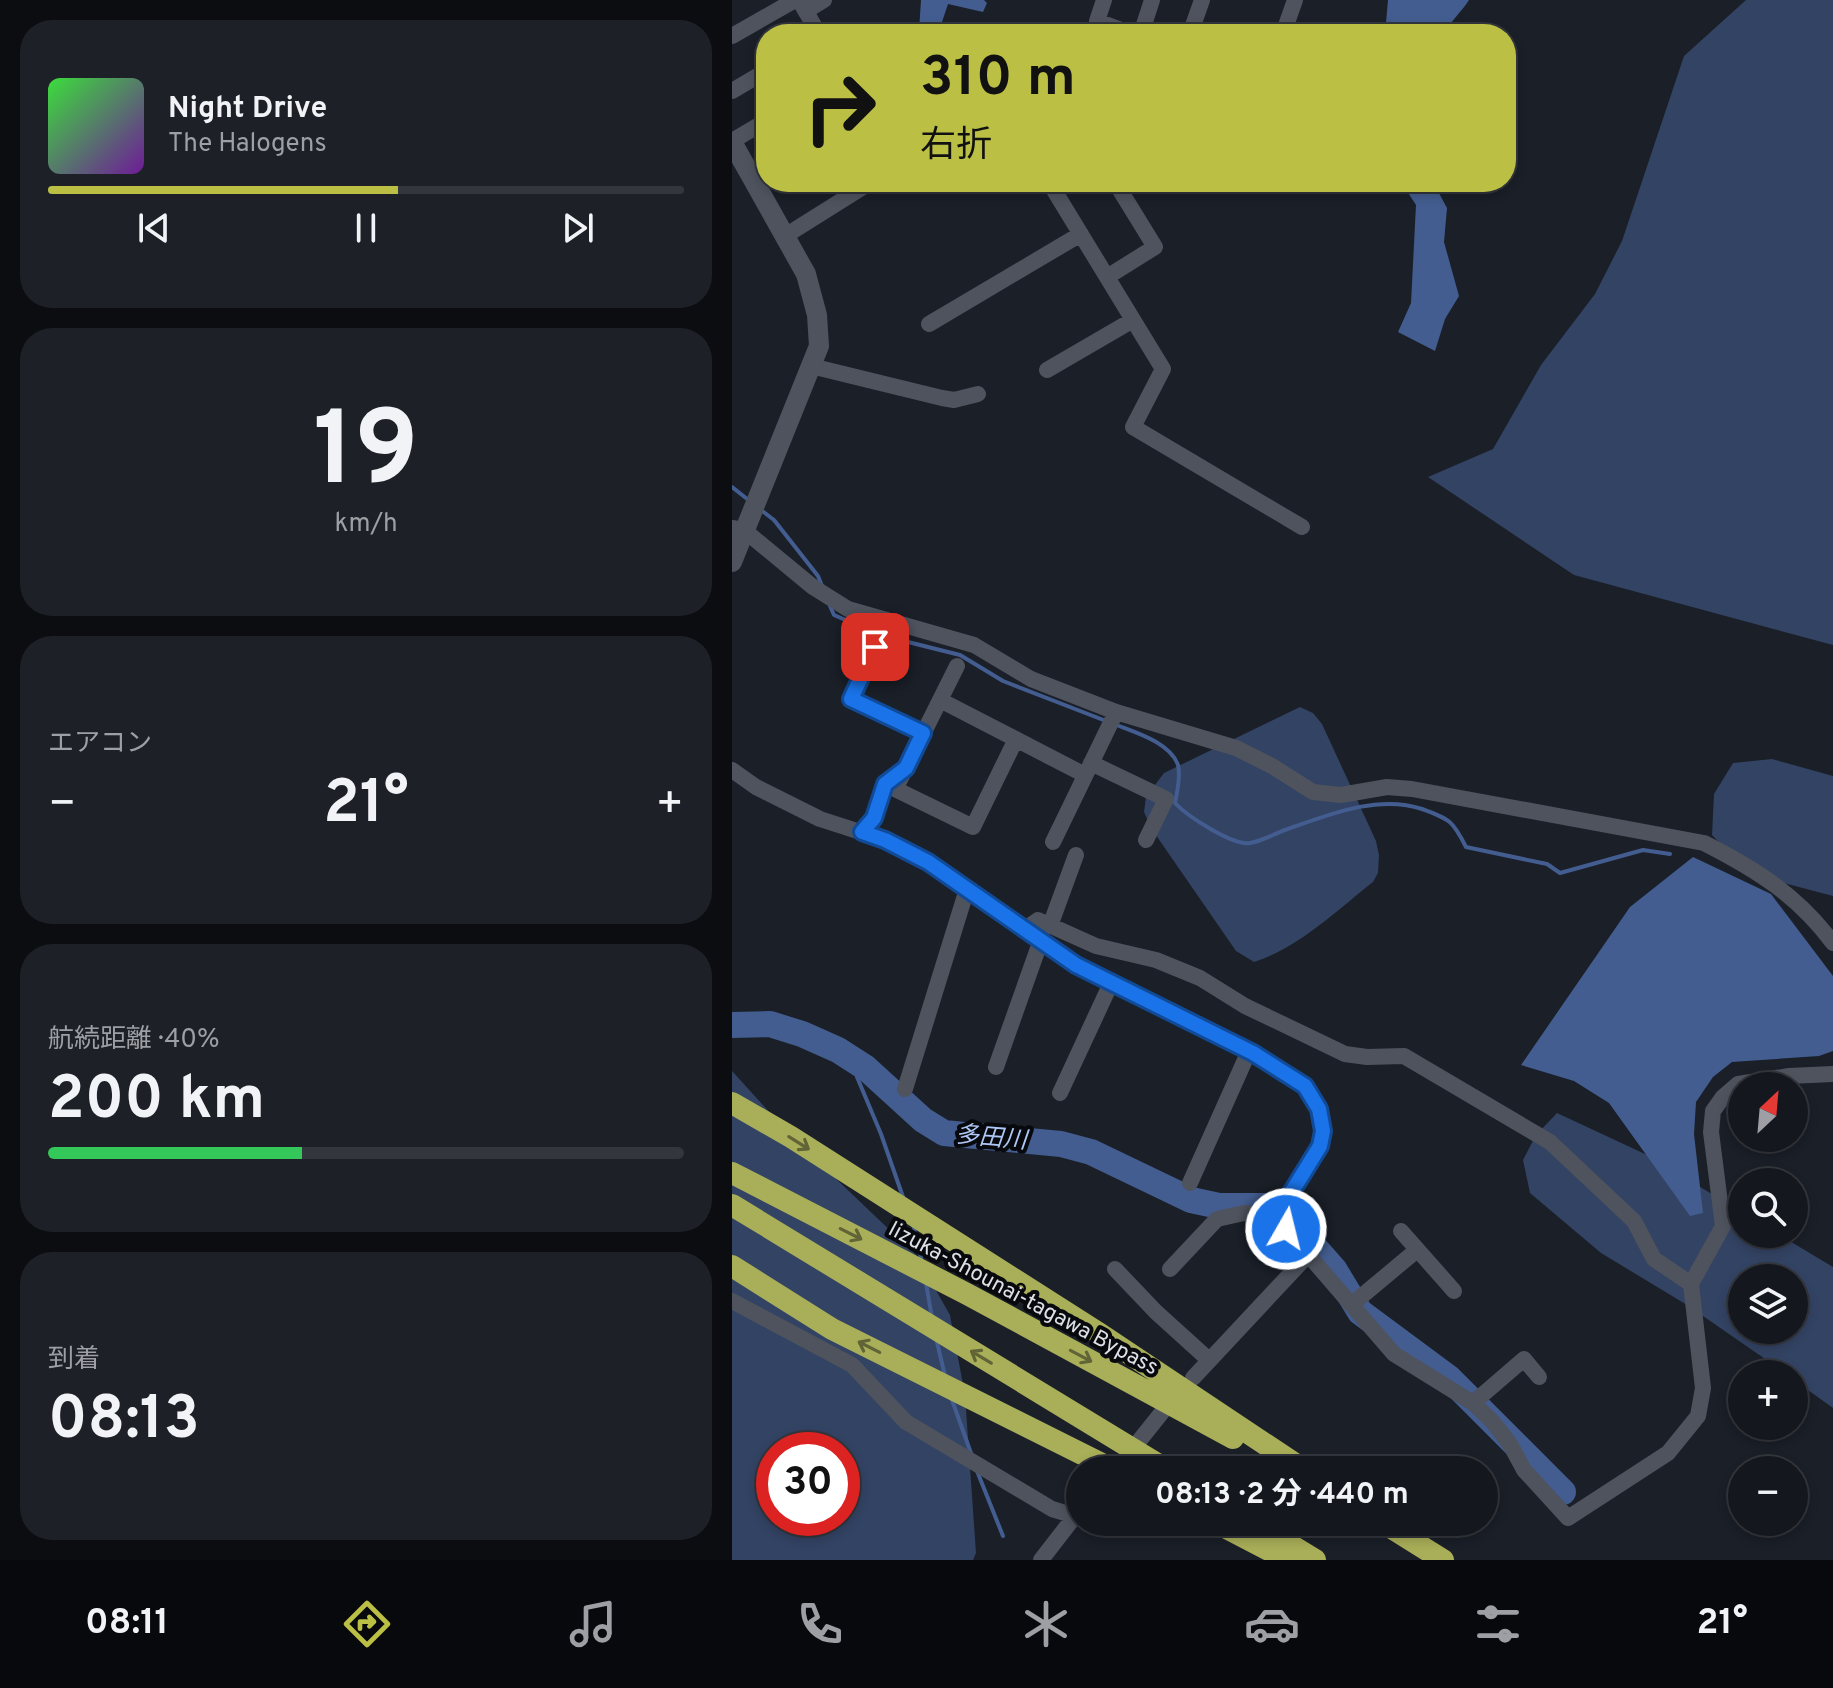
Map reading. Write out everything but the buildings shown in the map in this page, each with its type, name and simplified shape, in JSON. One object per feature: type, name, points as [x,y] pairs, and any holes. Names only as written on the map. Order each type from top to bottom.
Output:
[{"type":"highway","points":[[732,1103],[791,1137],[1087,1326],[1283,1456]]},
{"type":"highway","name":"Iizuka-Shounai-tagawa Bypass","points":[[732,1173],[967,1294],[1264,1456]]},
{"type":"highway","points":[[732,1205],[1144,1456]]},
{"type":"highway","points":[[732,1266],[832,1329],[1086,1456]]},
{"type":"highway","points":[[1242,1536],[1288,1560]]},
{"type":"highway","points":[[1276,1536],[1315,1560]]},
{"type":"highway","points":[[1404,1536],[1443,1560]]},
{"type":"street","points":[[758,24],[800,4],[824,0]]},
{"type":"street","points":[[1104,0],[1097,21],[1105,24]]},
{"type":"street","points":[[1144,24],[1152,0]]},
{"type":"street","points":[[1194,24],[1202,0]]},
{"type":"street","points":[[1287,24],[1295,0]]},
{"type":"street","points":[[800,4],[813,24]]},
{"type":"street","points":[[732,36],[756,25]]},
{"type":"street","points":[[732,91],[756,77]]},
{"type":"street","points":[[756,127],[732,141],[756,175]]},
{"type":"street","points":[[732,562],[738,529],[819,346],[817,315],[806,274],[765,192]]},
{"type":"street","points":[[785,236],[855,192]]},
{"type":"street","points":[[1055,192],[1163,369],[1133,427],[1302,527]]},
{"type":"street","points":[[1107,277],[1155,247],[1121,192]]},
{"type":"street","points":[[929,324],[1081,234]]},
{"type":"street","points":[[1047,370],[1133,320]]},
{"type":"street","points":[[811,366],[942,398],[954,400],[978,394]]},
{"type":"street","points":[[738,529],[813,587],[848,609],[974,645],[1031,679],[1116,712],[1236,748],[1313,792],[1341,795],[1387,787],[1412,789],[1704,843],[1789,893],[1816,920],[1833,943]]},
{"type":"street","points":[[887,621],[851,699],[923,733]]},
{"type":"street","points":[[957,666],[895,789],[973,827],[1016,739]]},
{"type":"street","points":[[940,700],[1016,739],[1166,799],[1146,840]]},
{"type":"street","points":[[1053,842],[1116,712]]},
{"type":"street","points":[[862,832],[874,818],[885,784],[906,768]]},
{"type":"street","points":[[732,770],[756,787],[820,819],[885,840],[928,862],[1025,929],[1156,960],[1200,978],[1245,1006],[1345,1054],[1404,1056],[1550,1142],[1634,1221],[1654,1259],[1691,1284]]},
{"type":"street","points":[[996,1067],[1076,855]]},
{"type":"street","points":[[905,1089],[967,889]]},
{"type":"street","points":[[1046,933],[1076,965],[1249,1051],[1305,1086],[1319,1109],[1323,1131],[1320,1146],[1283,1206],[1286,1229],[1394,1354],[1473,1403],[1492,1421],[1510,1444],[1524,1470],[1568,1518],[1668,1453],[1698,1416],[1703,1388],[1691,1284],[1723,1226],[1711,1132],[1713,1111],[1738,1084],[1789,1076],[1833,1074]]},
{"type":"street","points":[[1060,1093],[1112,981]]},
{"type":"street","points":[[1190,1183],[1249,1051]]},
{"type":"street","points":[[1170,1269],[1217,1219],[1244,1213],[1283,1217]]},
{"type":"street","points":[[1401,1231],[1454,1291]]},
{"type":"street","points":[[1351,1305],[1417,1250]]},
{"type":"street","points":[[1193,1378],[1307,1256]]},
{"type":"street","points":[[1115,1269],[1209,1360]]},
{"type":"street","points":[[732,1301],[852,1365],[906,1422],[1052,1509],[1066,1511]]},
{"type":"street","points":[[1473,1403],[1524,1359],[1539,1377]]},
{"type":"street","points":[[1139,1441],[1163,1411]]},
{"type":"street","points":[[1041,1560],[1066,1528]]},
{"type":"shaded area","points":[[921,0],[984,0],[987,3],[983,12],[948,4],[941,24],[919,24]]},
{"type":"shaded area","points":[[1388,0],[1469,0],[1451,24],[1386,24]]},
{"type":"shaded area","points":[[1746,0],[1833,0],[1833,645],[1574,575],[1428,477],[1493,449],[1541,365],[1595,294],[1622,241],[1684,56]]},
{"type":"shaded area","points":[[1408,192],[1438,192],[1447,208],[1444,242],[1459,296],[1445,319],[1435,351],[1398,332],[1411,303],[1416,205]]},
{"type":"shaded area","points":[[1300,707],[1313,713],[1322,724],[1376,841],[1378,873],[1373,882],[1317,927],[1287,947],[1254,962],[1236,951],[1151,828],[1144,812],[1146,797],[1164,773]]},
{"type":"shaded area","points":[[1772,759],[1833,776],[1833,896],[1749,874],[1712,835],[1714,794],[1733,763]]},
{"type":"shaded area","points":[[1693,857],[1771,894],[1833,976],[1833,1051],[1819,1056],[1732,1062],[1713,1077],[1696,1102],[1694,1134],[1703,1213],[1690,1216],[1609,1103],[1574,1081],[1521,1065],[1630,907]]},
{"type":"shaded area","points":[[732,1071],[790,1135],[916,1255],[950,1315],[965,1395],[976,1553],[973,1560],[732,1560]]},
{"type":"shaded area","points":[[1557,1113],[1645,1154],[1728,1204],[1728,1248],[1801,1248],[1833,1267],[1833,1408],[1808,1390],[1808,1360],[1767,1360],[1744,1344],[1808,1344],[1808,1264],[1728,1264],[1728,1333],[1601,1253],[1530,1193],[1523,1160],[1536,1135]]},
{"type":"waterway","points":[[732,487],[751,502]]},
{"type":"waterway","points":[[761,510],[774,520],[818,576],[822,586]]},
{"type":"waterway","points":[[830,606],[834,615],[875,633]]},
{"type":"waterway","points":[[884,636],[960,655],[1003,681],[1106,721]]},
{"type":"waterway","points":[[1114,724],[1167,750],[1174,757],[1179,770],[1175,803],[1211,829],[1242,843],[1259,841],[1353,808],[1388,804],[1422,809],[1445,819],[1454,826],[1466,847],[1547,864],[1560,873],[1643,850],[1670,854]]},
{"type":"waterway","name":"多田川","points":[[732,1025],[770,1024],[838,1050],[866,1068],[923,1120],[944,1133],[1061,1144],[1091,1152],[1191,1200],[1219,1206],[1271,1206]]},
{"type":"waterway","points":[[855,1062],[857,1077],[903,1197]]},
{"type":"waterway","points":[[913,1224],[922,1262]]},
{"type":"waterway","name":"多田川","points":[[1295,1225],[1334,1269],[1360,1312],[1449,1378],[1563,1492]]},
{"type":"waterway","points":[[926,1283],[932,1318]]},
{"type":"waterway","points":[[936,1338],[945,1376]]},
{"type":"waterway","points":[[952,1400],[972,1456]]},
{"type":"waterway","points":[[977,1471],[1003,1536]]},
{"type":"route","points":[[875,647],[851,699],[923,733],[906,768],[885,784],[874,818],[862,832],[928,862],[1076,965],[1253,1053],[1305,1086],[1319,1109],[1323,1131],[1320,1146],[1283,1206],[1286,1229]]}]
